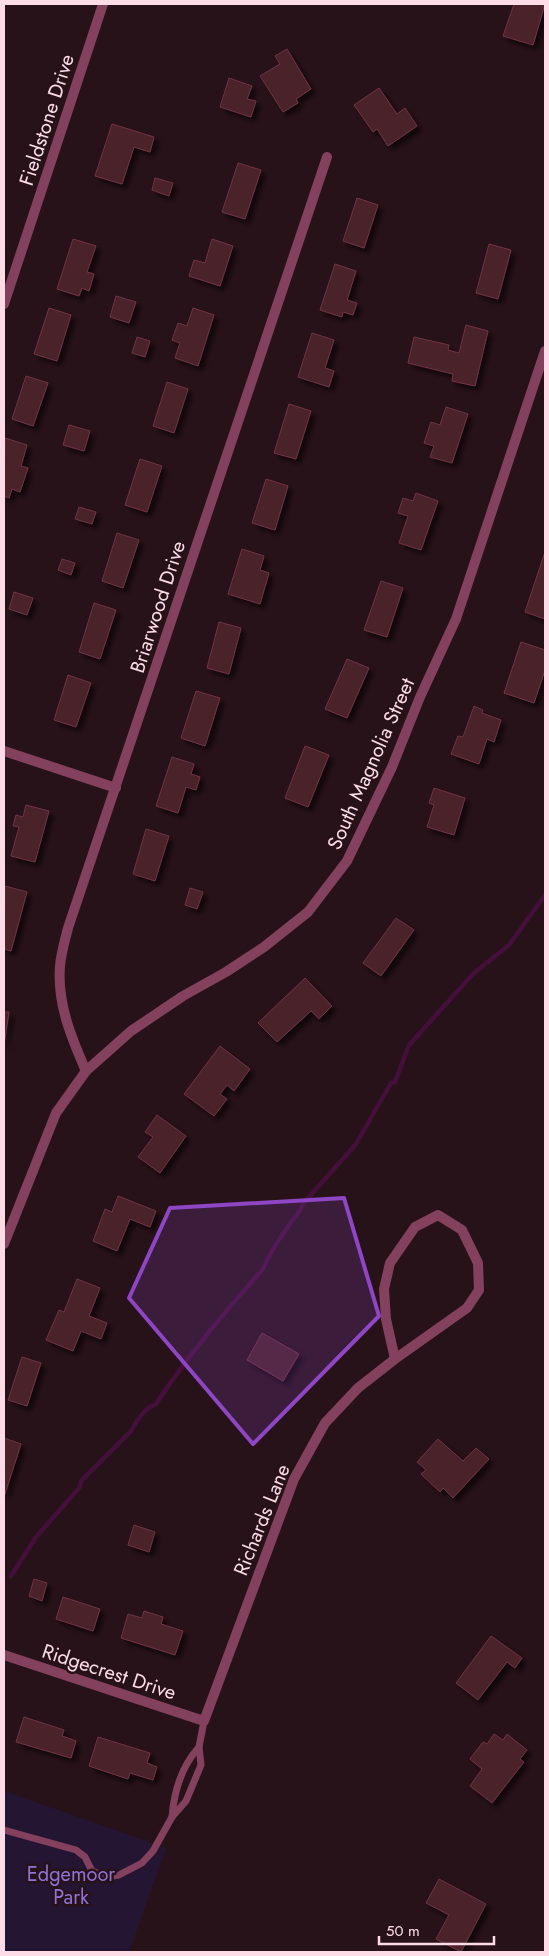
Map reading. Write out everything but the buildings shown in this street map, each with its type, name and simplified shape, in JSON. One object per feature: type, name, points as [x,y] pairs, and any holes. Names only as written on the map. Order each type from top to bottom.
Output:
[{"type":"street","name":"Fieldstone Drive","points":[[4,304],[104,4]]},
{"type":"street","name":"Briarwood Drive","points":[[86,1070],[73,1040],[62,1004],[60,966],[68,928],[327,157]]},
{"type":"street","name":"South Magnolia Street","points":[[4,1244],[56,1113],[86,1070],[130,1031],[248,957],[308,912],[347,861],[392,767],[420,697],[456,619],[545,351]]},
{"type":"street","points":[[4,751],[116,788]]},
{"type":"street","name":"Richards Lane","points":[[204,1721],[294,1479],[325,1423],[358,1388],[467,1308],[479,1290],[478,1263],[462,1230],[438,1215],[415,1227],[390,1262],[384,1289],[386,1319],[395,1359]]},
{"type":"street","name":"Ridgecrest Drive","points":[[4,1655],[204,1721]]},
{"type":"lane","points":[[4,1830],[76,1850],[85,1857],[92,1871],[107,1877],[119,1875],[142,1863],[153,1851],[172,1817],[186,1801],[201,1765],[199,1747],[204,1721]]},
{"type":"lane","points":[[172,1817],[174,1794],[188,1760],[199,1747]]},
{"type":"highlighted area","points":[[344,1198],[379,1316],[253,1444],[129,1298],[170,1208]]},
{"type":"green space","name":"Edgemoor Park","points":[[4,1791],[166,1848],[129,1952],[4,1952]]},
{"type":"waterway","points":[[11,1576],[36,1537],[80,1487],[81,1481],[131,1431],[145,1411],[156,1404],[194,1351],[263,1269],[276,1244],[303,1204],[356,1144],[391,1083],[395,1082],[409,1045],[473,974],[509,945],[545,895]]}]
